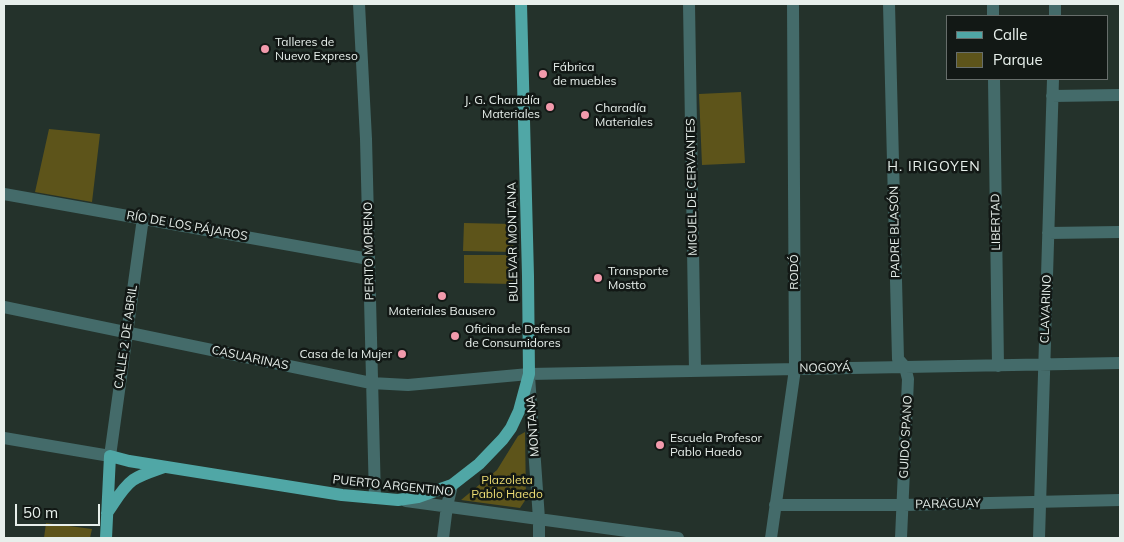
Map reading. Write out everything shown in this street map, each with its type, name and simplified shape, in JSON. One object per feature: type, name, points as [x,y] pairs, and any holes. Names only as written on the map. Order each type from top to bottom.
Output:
[{"type":"main road","name":"BULEVAR MONTANA","points":[[398,500],[418,497],[452,485],[479,464],[511,428],[519,411],[529,374],[521,4]]},
{"type":"main road","name":"PUERTO ARGENTINO","points":[[110,456],[129,461],[342,495],[398,500]]},
{"type":"main road","points":[[106,538],[110,456]]},
{"type":"main road","points":[[107,512],[129,485],[134,472],[129,461]]},
{"type":"main road","points":[[108,485],[119,490],[147,473],[165,466]]},
{"type":"street","name":"PERITO MORENO","points":[[359,4],[366,139],[375,498]]},
{"type":"street","name":"MIGUEL DE CERVANTES","points":[[689,4],[695,371]]},
{"type":"street","name":"RODÓ","points":[[771,538],[795,369],[793,4]]},
{"type":"street","name":"PADRE BLASÓN","points":[[889,4],[898,359],[905,367]]},
{"type":"street","name":"LIBERTAD","points":[[994,80],[998,366]]},
{"type":"street","name":"CLAVARINO","points":[[1039,538],[1053,80]]},
{"type":"street","points":[[1052,96],[1120,95]]},
{"type":"street","name":"RÍO DE LOS PÁJAROS","points":[[4,194],[369,259]]},
{"type":"street","name":"CALLE 2 DE ABRIL","points":[[110,456],[143,218]]},
{"type":"street","points":[[1048,233],[1120,232]]},
{"type":"street","name":"CASUARINAS","points":[[4,307],[372,383],[408,385],[529,374]]},
{"type":"street","name":"NOGOYÁ","points":[[529,374],[1120,363]]},
{"type":"street","name":"GUIDO SPANO","points":[[901,538],[908,379],[905,367]]},
{"type":"street","name":"MONTANA","points":[[529,374],[539,538]]},
{"type":"street","points":[[4,438],[110,456]]},
{"type":"street","points":[[443,538],[452,485]]},
{"type":"street","name":"PUERTO ARGENTINO","points":[[398,500],[678,538]]},
{"type":"street","name":"PARAGUAY","points":[[775,505],[902,505],[1120,500]]},
{"type":"green space","points":[[741,92],[745,163],[702,165],[699,94]]},
{"type":"green space","points":[[49,129],[100,134],[92,202],[35,192]]},
{"type":"green space","points":[[464,223],[513,224],[513,252],[463,251]]},
{"type":"green space","points":[[464,255],[513,255],[513,284],[464,283]]},
{"type":"green space","name":"Plazoleta Pablo Haedo","points":[[525,432],[526,499],[520,508],[461,500],[497,470],[518,436]]},
{"type":"green space","points":[[46,523],[92,529],[90,538],[44,538]]},
{"type":"place","name":"Talleres de Nuevo Expreso","points":[[265,49]]},
{"type":"place","name":"Fábrica de muebles","points":[[543,74]]},
{"type":"place","name":"J. G. Charadía Materiales","points":[[550,107]]},
{"type":"place","name":"Charadía Materiales","points":[[585,115]]},
{"type":"place","name":"Transporte Mostto","points":[[598,278]]},
{"type":"place","name":"Materiales Bausero","points":[[442,296]]},
{"type":"place","name":"Oficina de Defensa de Consumidores","points":[[455,336]]},
{"type":"place","name":"Casa de la Mujer","points":[[402,354]]},
{"type":"place","name":"Escuela Profesor Pablo Haedo","points":[[660,445]]},
{"type":"district","name":"H. IRIGOYEN","points":[[934,167]]}]
